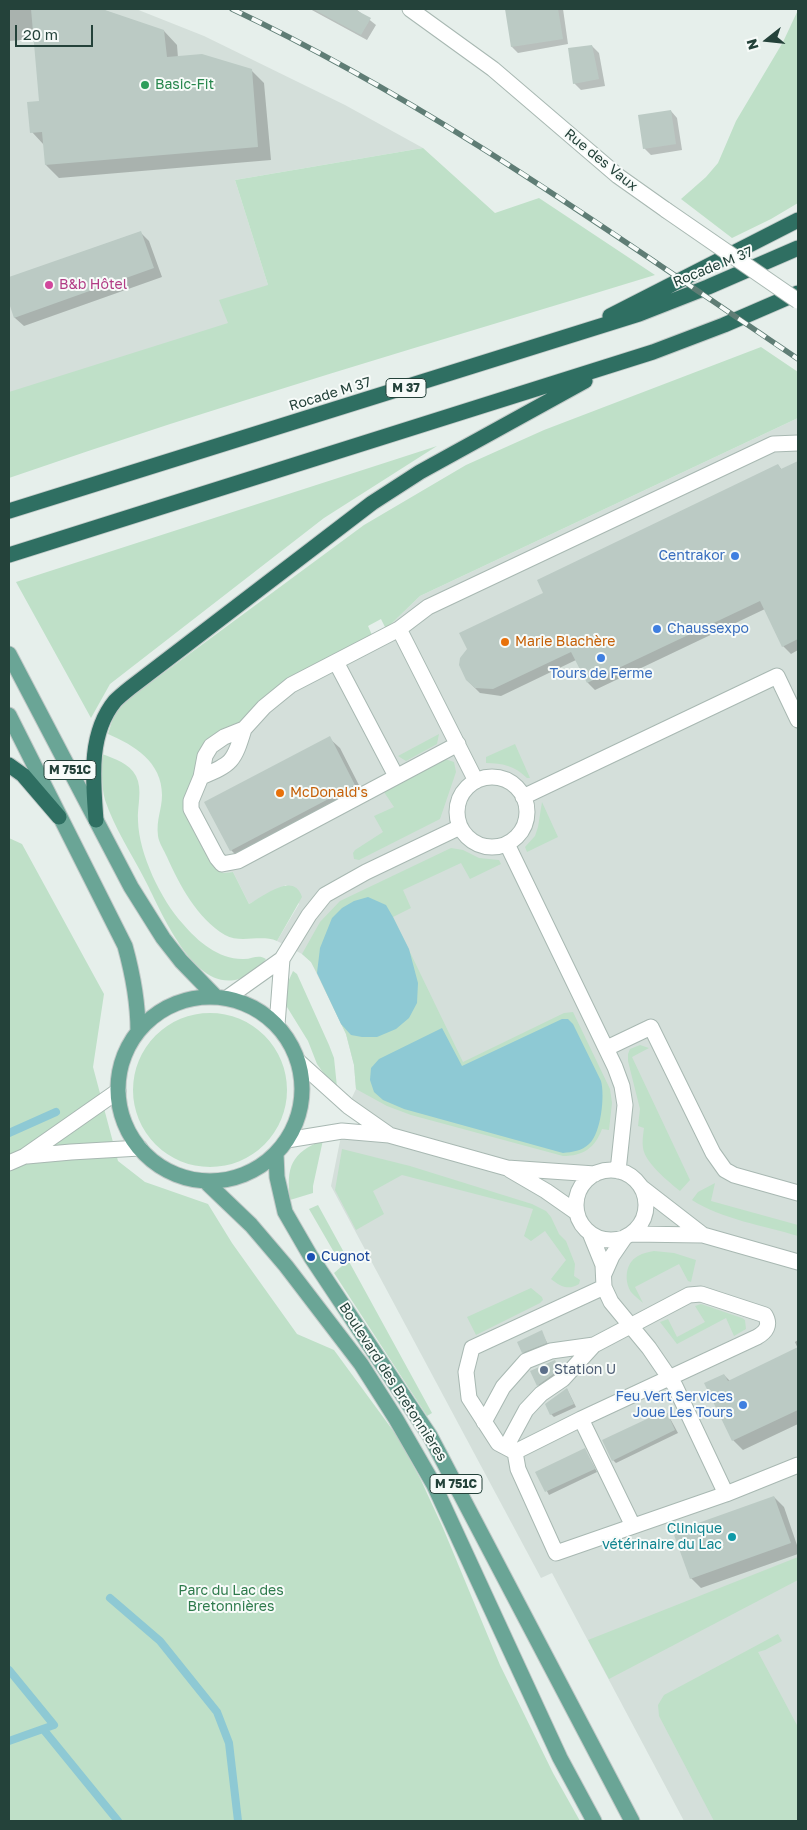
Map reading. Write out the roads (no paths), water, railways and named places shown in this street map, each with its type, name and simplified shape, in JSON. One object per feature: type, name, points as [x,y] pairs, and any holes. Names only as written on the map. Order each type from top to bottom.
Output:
[{"type":"highway","points":[[567,338],[798,220]]},
{"type":"highway","name":"Rocade M 37","points":[[9,511],[639,314],[708,288],[798,248]]},
{"type":"highway","points":[[9,555],[611,366],[724,325],[798,293]]},
{"type":"highway","points":[[96,820],[93,775],[96,745],[106,716],[116,701],[130,688],[372,503],[420,472],[611,366]]},
{"type":"highway","points":[[9,764],[23,776],[59,816]]},
{"type":"main road","name":"M 751C","points":[[9,654],[131,887],[151,921],[181,961],[221,997]]},
{"type":"main road","name":"M 751C","points":[[9,715],[125,946],[134,978],[138,1007],[138,1031]]},
{"type":"main road","name":"M 751C","points":[[200,996],[221,997],[246,1003],[254,1007],[277,1025],[290,1042],[298,1061],[302,1074],[302,1102],[297,1121],[287,1140],[276,1154],[255,1170],[243,1175],[224,1180],[205,1181],[180,1176],[169,1171],[140,1148],[124,1121],[118,1091],[120,1070],[129,1045],[138,1031],[154,1016],[172,1004],[200,996]]},
{"type":"main road","name":"Boulevard des Bretonnières","points":[[276,1154],[276,1177],[285,1212],[311,1257],[430,1436],[632,1821]]},
{"type":"main road","name":"Boulevard des Bretonnières","points":[[205,1181],[251,1224],[286,1266],[361,1364],[396,1419],[434,1485],[560,1758],[594,1821]]},
{"type":"street","name":"Rue des Vaux","points":[[410,9],[493,69],[618,176],[798,301]]},
{"type":"street","points":[[201,777],[232,762],[244,730],[264,706],[291,685],[399,629],[428,606],[772,444],[798,443]]},
{"type":"street","points":[[399,629],[476,781]]},
{"type":"street","points":[[336,662],[396,776]]},
{"type":"street","points":[[523,797],[777,676],[798,720]]},
{"type":"street","points":[[244,730],[224,737],[212,746],[205,756],[201,777],[191,801],[191,809],[222,864],[238,861],[458,744]]},
{"type":"street","points":[[487,777],[498,778],[512,785],[523,797],[526,807],[526,818],[523,828],[507,844],[497,847],[486,847],[475,843],[466,836],[460,827],[457,817],[461,796],[476,781],[487,777]]},
{"type":"street","points":[[221,997],[282,959],[309,915],[325,895],[366,872],[460,827]]},
{"type":"street","points":[[507,844],[607,1048],[622,1086],[625,1105],[618,1171]]},
{"type":"street","points":[[277,1025],[282,959]]},
{"type":"street","points":[[607,1048],[651,1027],[713,1153],[725,1170],[798,1192]]},
{"type":"street","points":[[298,1061],[348,1106],[389,1135]]},
{"type":"street","points":[[9,1163],[25,1156],[118,1091]]},
{"type":"street","points":[[287,1140],[342,1131],[389,1135],[507,1168],[595,1174],[606,1171],[618,1171],[627,1174],[704,1235]]},
{"type":"street","points":[[25,1156],[140,1148]]},
{"type":"street","points":[[507,1168],[546,1191],[576,1212]]},
{"type":"street","points":[[595,1174],[579,1190],[576,1200],[576,1212],[579,1220],[590,1234],[603,1265],[604,1281],[611,1302],[670,1378],[726,1494]]},
{"type":"street","points":[[641,1187],[644,1197],[644,1217],[612,1256],[604,1281],[472,1348],[466,1372],[469,1398],[498,1443],[510,1450],[556,1553],[726,1494],[798,1465]]},
{"type":"street","points":[[590,1234],[611,1240],[628,1235],[704,1235],[798,1262]]},
{"type":"street","points":[[693,1294],[701,1294],[765,1315],[768,1327],[765,1333],[510,1450],[526,1410],[541,1394],[563,1379],[594,1345],[630,1325],[693,1294]]},
{"type":"street","points":[[484,1422],[503,1387],[526,1361],[551,1351],[594,1345]]},
{"type":"street","points":[[581,1419],[633,1526]]},
{"type":"water","points":[[368,897],[386,905],[393,917],[409,949],[418,983],[417,1003],[409,1018],[396,1029],[377,1037],[351,1035],[341,1024],[317,973],[320,948],[332,918],[342,908],[354,901]]},
{"type":"water","points":[[562,1019],[568,1019],[573,1024],[601,1081],[602,1088],[601,1114],[596,1132],[589,1144],[580,1150],[563,1153],[404,1109],[383,1100],[374,1092],[370,1080],[371,1068],[379,1059],[442,1028],[462,1066]]},
{"type":"waterway","points":[[9,1133],[56,1112]]},
{"type":"waterway","points":[[110,1598],[160,1641],[217,1712],[229,1743],[238,1821]]},
{"type":"waterway","points":[[9,1670],[54,1725],[9,1741]]},
{"type":"waterway","points":[[43,1729],[118,1821]]},
{"type":"railway","points":[[232,9],[306,46],[379,86],[451,129],[591,219],[798,359]]},
{"type":"place","name":"Basic-Fit","points":[[145,85]]},
{"type":"place","name":"B&b Hôtel","points":[[49,285]]},
{"type":"place","name":"Centrakor","points":[[735,556]]},
{"type":"place","name":"Chaussexpo","points":[[657,629]]},
{"type":"place","name":"Marie Blachère","points":[[505,642]]},
{"type":"place","name":"Tours de Ferme","points":[[601,658]]},
{"type":"place","name":"McDonald's","points":[[280,793]]},
{"type":"place","name":"Cugnot","points":[[311,1257]]},
{"type":"place","name":"Station U","points":[[544,1370]]},
{"type":"place","name":"Feu Vert Services Joue Les Tours","points":[[743,1405]]},
{"type":"place","name":"Clinique vétérinaire du Lac","points":[[732,1537]]},
{"type":"park label","name":"Parc du Lac des Bretonnières","points":[[231,1599]]}]
